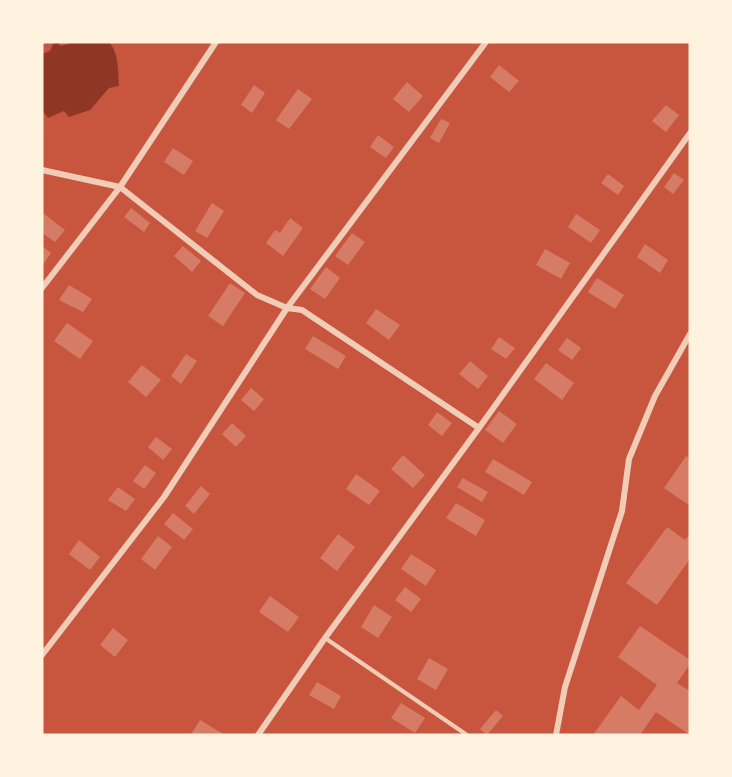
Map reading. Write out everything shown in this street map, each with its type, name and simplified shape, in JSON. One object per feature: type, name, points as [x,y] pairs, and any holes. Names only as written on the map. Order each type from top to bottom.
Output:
[{"type":"street","points":[[42,288],[120,187],[216,42]]},
{"type":"street","points":[[42,655],[164,497],[287,308],[486,42]]},
{"type":"street","points":[[258,735],[325,638],[690,134]]},
{"type":"street","points":[[42,170],[120,187],[257,295],[287,308],[302,310],[479,428]]},
{"type":"street","points":[[556,735],[565,687],[622,511],[629,459],[655,396],[690,334]]},
{"type":"lane","points":[[325,638],[467,735]]},
{"type":"shaded area","points":[[54,42],[58,42],[60,46],[69,44],[69,42],[109,42],[116,57],[119,86],[109,88],[90,110],[69,117],[64,111],[48,118],[42,110],[42,54],[50,51]]},
{"type":"building","points":[[499,65],[519,81],[509,92],[490,77]]},
{"type":"building","points":[[407,82],[423,96],[409,112],[393,99]]},
{"type":"building","points":[[254,85],[265,93],[252,113],[241,105]]},
{"type":"building","points":[[298,89],[312,99],[289,129],[276,120]]},
{"type":"building","points":[[666,105],[679,115],[666,132],[652,121]]},
{"type":"building","points":[[441,119],[450,123],[439,143],[430,138]]},
{"type":"building","points":[[378,135],[394,147],[386,158],[370,147]]},
{"type":"building","points":[[173,148],[193,161],[184,175],[164,162]]},
{"type":"building","points":[[674,173],[684,180],[673,194],[664,187]]},
{"type":"building","points":[[608,174],[624,186],[618,195],[601,183]]},
{"type":"building","points":[[212,203],[224,211],[207,238],[195,231]]},
{"type":"building","points":[[131,208],[150,223],[144,232],[124,217]]},
{"type":"building","points":[[43,213],[65,230],[55,242],[42,233]]},
{"type":"building","points":[[576,214],[600,230],[591,243],[568,227]]},
{"type":"building","points":[[290,218],[303,228],[283,256],[266,243],[275,230],[280,233]]},
{"type":"building","points":[[352,233],[365,242],[348,265],[335,256]]},
{"type":"building","points":[[645,244],[668,260],[660,273],[637,257]]},
{"type":"building","points":[[42,246],[51,253],[42,266]]},
{"type":"building","points":[[183,246],[201,261],[192,272],[174,256]]},
{"type":"building","points":[[545,249],[570,263],[561,279],[536,265]]},
{"type":"building","points":[[326,267],[340,278],[325,299],[310,289]]},
{"type":"building","points":[[597,278],[624,295],[615,309],[588,292]]},
{"type":"building","points":[[230,283],[245,293],[223,326],[208,316]]},
{"type":"building","points":[[69,285],[92,299],[83,312],[59,300]]},
{"type":"building","points":[[376,309],[400,325],[389,340],[366,323]]},
{"type":"building","points":[[67,323],[93,341],[80,359],[54,341]]},
{"type":"building","points":[[313,336],[346,356],[338,369],[305,349]]},
{"type":"building","points":[[499,337],[515,348],[506,359],[491,349]]},
{"type":"building","points":[[567,338],[581,348],[572,360],[558,350]]},
{"type":"building","points":[[186,354],[197,361],[181,384],[171,376]]},
{"type":"building","points":[[470,361],[488,376],[478,389],[459,374]]},
{"type":"building","points":[[546,363],[574,383],[562,400],[534,379]]},
{"type":"building","points":[[142,365],[161,380],[146,397],[128,382]]},
{"type":"building","points":[[251,388],[264,399],[254,411],[241,400]]},
{"type":"building","points":[[499,411],[517,424],[503,443],[485,430]]},
{"type":"building","points":[[437,412],[452,423],[442,436],[428,425]]},
{"type":"building","points":[[232,423],[246,436],[236,447],[222,434]]},
{"type":"building","points":[[156,437],[172,449],[163,460],[148,447]]},
{"type":"building","points":[[403,455],[425,475],[413,488],[391,469]]},
{"type":"building","points":[[686,456],[690,459],[690,506],[664,488]]},
{"type":"building","points":[[493,459],[532,482],[524,495],[485,472]]},
{"type":"building","points":[[145,465],[156,473],[144,489],[133,481]]},
{"type":"building","points":[[356,474],[380,491],[369,505],[346,489]]},
{"type":"building","points":[[463,478],[488,492],[482,502],[457,487]]},
{"type":"building","points":[[201,486],[210,494],[194,514],[185,506]]},
{"type":"building","points":[[118,487],[135,499],[126,511],[108,500]]},
{"type":"building","points":[[456,503],[485,520],[476,536],[446,518]]},
{"type":"building","points":[[173,513],[193,529],[184,540],[164,524]]},
{"type":"building","points":[[667,527],[685,540],[690,534],[690,559],[657,605],[626,583]]},
{"type":"building","points":[[338,534],[355,547],[337,571],[320,558]]},
{"type":"building","points":[[158,536],[172,547],[155,570],[141,559]]},
{"type":"building","points":[[79,540],[100,557],[90,570],[69,554]]},
{"type":"building","points":[[411,554],[436,570],[426,586],[401,569]]},
{"type":"building","points":[[405,587],[421,599],[411,612],[395,600]]},
{"type":"building","points":[[270,596],[299,617],[288,632],[259,612]]},
{"type":"building","points":[[374,605],[392,617],[378,638],[361,627]]},
{"type":"building","points":[[640,626],[690,660],[690,664],[677,683],[690,691],[690,735],[656,712],[640,735],[593,735],[621,696],[639,710],[657,685],[618,657]]},
{"type":"building","points":[[113,628],[128,640],[115,657],[100,645]]},
{"type":"building","points":[[429,658],[448,669],[436,690],[417,679]]},
{"type":"building","points":[[317,682],[341,696],[334,709],[309,695]]},
{"type":"building","points":[[401,703],[425,718],[415,733],[391,718]]},
{"type":"building","points":[[496,710],[503,716],[487,735],[480,729]]},
{"type":"building","points":[[200,720],[225,735],[191,734]]}]
